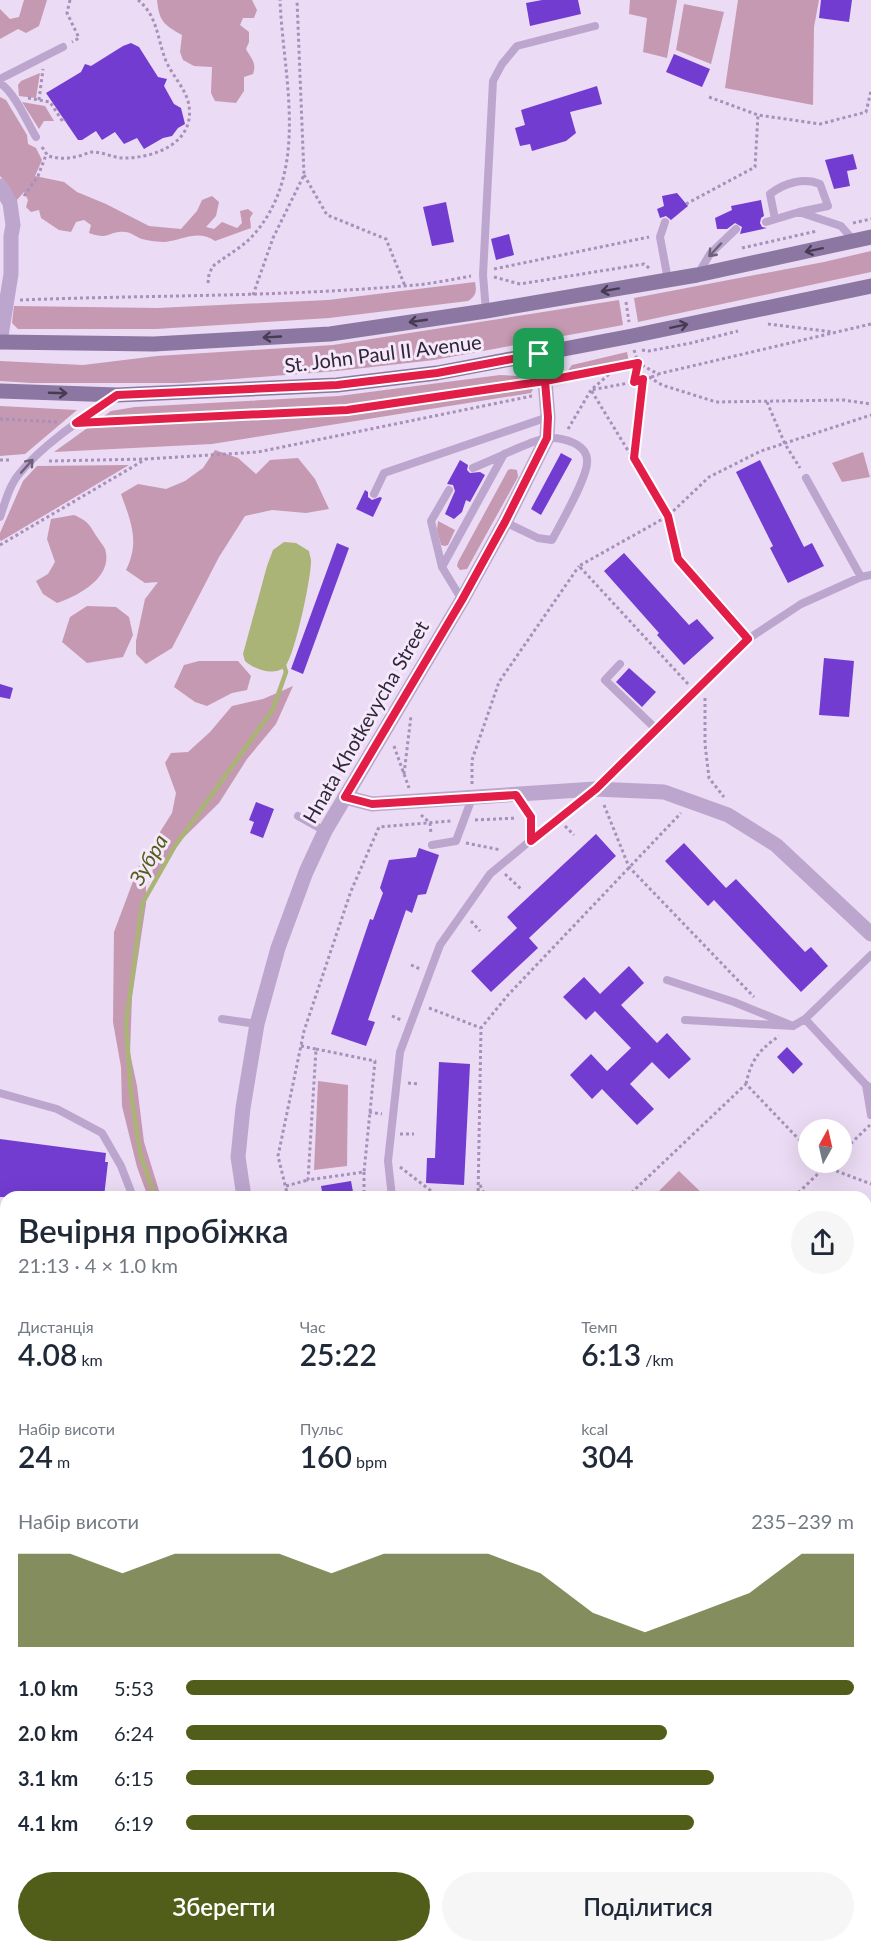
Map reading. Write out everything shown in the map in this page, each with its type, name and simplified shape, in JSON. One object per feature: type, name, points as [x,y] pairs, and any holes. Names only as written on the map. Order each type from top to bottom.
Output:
[{"type":"main road","name":"St. John Paul II Avenue","points":[[0,342],[154,344],[330,334],[486,311],[697,275],[871,237]]},
{"type":"main road","name":"St. John Paul II Avenue","points":[[0,391],[117,395],[337,385],[437,373],[871,286]]},
{"type":"street","points":[[0,186],[10,203],[13,225],[7,232],[5,274],[8,299],[0,342]]},
{"type":"street","name":"Hnata Khotkevycha Street","points":[[243,1191],[238,1156],[248,1074],[257,1024],[278,948],[306,872],[325,831],[462,600],[505,522],[547,438],[545,381],[539,354]]},
{"type":"street","points":[[345,797],[372,804],[596,789],[664,792],[728,814],[776,845],[871,934]]},
{"type":"lane","points":[[486,311],[483,275],[493,81],[502,64],[517,46],[595,26]]},
{"type":"lane","points":[[36,137],[12,95],[0,81],[63,47]]},
{"type":"lane","points":[[766,222],[828,206],[820,184],[810,180],[779,186],[770,194],[775,219]]},
{"type":"lane","points":[[799,212],[841,226],[854,241]]},
{"type":"lane","points":[[665,222],[660,237],[668,280]]},
{"type":"lane","points":[[697,275],[710,254],[736,229]]},
{"type":"lane","points":[[0,517],[18,476],[33,458],[76,423],[117,395]]},
{"type":"lane","points":[[374,494],[384,473],[548,417]]},
{"type":"lane","points":[[473,468],[547,438],[562,439],[577,444],[585,451],[588,462],[578,489],[552,540],[538,538],[505,522]]},
{"type":"lane","points":[[442,567],[504,454]]},
{"type":"lane","points":[[806,478],[861,577]]},
{"type":"lane","points":[[449,490],[431,521],[442,567],[462,600]]},
{"type":"lane","points":[[678,559],[748,639]]},
{"type":"lane","points":[[391,1191],[388,1161],[400,1053],[440,945],[490,874],[596,789],[748,639],[801,604],[861,577],[871,575]]},
{"type":"lane","points":[[620,664],[605,680],[656,729]]},
{"type":"lane","points":[[516,795],[531,817],[531,841]]},
{"type":"lane","points":[[432,845],[456,841],[472,798]]},
{"type":"lane","points":[[297,816],[325,831]]},
{"type":"lane","points":[[685,1020],[793,1026],[805,1019],[871,955]]},
{"type":"lane","points":[[667,980],[734,1002],[793,1026]]},
{"type":"lane","points":[[222,1019],[257,1024]]},
{"type":"lane","points":[[805,1019],[868,1086],[871,1115]]},
{"type":"lane","points":[[0,1093],[57,1109],[102,1133],[121,1166],[131,1191]]},
{"type":"path","points":[[63,47],[79,38],[67,13],[70,0]]},
{"type":"path","points":[[36,137],[47,154],[58,159],[67,159],[91,152],[121,158],[139,157],[167,148],[182,137],[190,118],[185,93],[168,66],[153,18],[147,7],[138,0]]},
{"type":"path","points":[[208,283],[213,266],[256,231],[269,210],[285,175],[289,128],[280,0]]},
{"type":"path","points":[[297,0],[304,175],[327,215],[386,239],[405,286]]},
{"type":"path","points":[[39,100],[43,73]]},
{"type":"path","points":[[709,97],[758,115],[820,124],[866,112],[871,91]]},
{"type":"path","points":[[20,97],[50,102],[63,122],[65,120]]},
{"type":"path","points":[[686,204],[755,167],[758,115]]},
{"type":"path","points":[[19,202],[38,176],[47,154]]},
{"type":"path","points":[[253,295],[273,238],[304,175]]},
{"type":"path","points":[[853,223],[871,219]]},
{"type":"path","points":[[733,250],[817,231]]},
{"type":"path","points":[[483,275],[495,268],[649,237],[660,237]]},
{"type":"path","points":[[8,299],[253,295],[405,286],[483,275],[520,284],[644,264]]},
{"type":"path","points":[[625,298],[630,324]]},
{"type":"path","points":[[768,324],[836,333]]},
{"type":"path","points":[[678,559],[668,516],[591,390],[634,382],[658,374],[871,324]]},
{"type":"path","points":[[634,382],[638,363],[634,349],[649,351],[747,329]]},
{"type":"path","points":[[0,419],[76,423],[347,410],[545,381],[638,363],[658,374]]},
{"type":"path","points":[[649,377],[662,385],[716,402],[843,400],[871,404]]},
{"type":"path","points":[[634,458],[643,379]]},
{"type":"path","points":[[43,461],[146,459],[258,452],[534,396]]},
{"type":"path","points":[[766,402],[785,444],[806,478]]},
{"type":"path","points":[[472,798],[472,760],[499,682],[579,566],[668,516],[709,477],[761,451],[871,415]]},
{"type":"path","points":[[0,544],[146,459]]},
{"type":"path","points":[[0,460],[11,460]]},
{"type":"path","points":[[579,566],[694,691]]},
{"type":"path","points":[[704,681],[705,744],[710,778],[726,800]]},
{"type":"path","points":[[404,774],[411,715]]},
{"type":"path","points":[[393,745],[411,795]]},
{"type":"path","points":[[615,805],[604,805],[629,867],[758,1002],[758,1012]]},
{"type":"path","points":[[478,1191],[481,1028],[508,995],[682,812],[674,809]]},
{"type":"path","points":[[416,812],[430,823],[432,845]]},
{"type":"path","points":[[404,824],[410,818]]},
{"type":"path","points":[[570,819],[563,824],[574,836]]},
{"type":"path","points":[[287,1191],[278,1156],[304,1031],[351,891],[379,826]]},
{"type":"path","points":[[456,841],[503,850]]},
{"type":"path","points":[[499,878],[504,873],[521,889]]},
{"type":"path","points":[[469,919],[480,931]]},
{"type":"path","points":[[411,965],[422,970]]},
{"type":"path","points":[[426,1006],[481,1028]]},
{"type":"path","points":[[392,1016],[403,1020]]},
{"type":"path","points":[[633,1191],[746,1084],[749,1069],[762,1048],[793,1026]]},
{"type":"path","points":[[301,1046],[375,1060],[364,1191]]},
{"type":"path","points":[[308,1180],[316,1048]]},
{"type":"path","points":[[404,1083],[419,1084]]},
{"type":"path","points":[[746,1084],[798,1139]]},
{"type":"path","points":[[369,1112],[384,1114]]},
{"type":"path","points":[[398,1144],[400,1124]]},
{"type":"path","points":[[852,1142],[871,1124]]},
{"type":"path","points":[[399,1134],[414,1134]]},
{"type":"path","points":[[397,1175],[395,1164],[431,1191]]},
{"type":"path","points":[[286,1187],[308,1180],[364,1172]]},
{"type":"path","points":[[800,1191],[820,1173]]},
{"type":"path","points":[[842,1173],[871,1184]]},
{"type":"path","points":[[479,1183],[483,1191]]},
{"type":"shaded area","points":[[24,0],[47,0],[39,26],[26,33],[18,29],[0,39],[0,9],[10,19],[19,17]]},
{"type":"shaded area","points":[[157,0],[252,0],[257,10],[254,18],[243,18],[240,25],[249,32],[246,49],[253,61],[254,70],[253,74],[244,77],[244,91],[236,103],[215,101],[211,93],[212,67],[194,66],[183,60],[180,52],[182,35],[163,22]]},
{"type":"shaded area","points":[[630,0],[677,0],[667,58],[643,52],[647,18],[629,14]]},
{"type":"shaded area","points":[[738,0],[819,0],[814,27],[813,105],[725,88]]},
{"type":"shaded area","points":[[684,4],[724,12],[711,64],[676,50]]},
{"type":"shaded area","points":[[40,73],[36,98],[19,96],[18,85],[21,81]]},
{"type":"shaded area","points":[[0,97],[6,100],[27,135],[28,144],[36,148],[42,160],[35,176],[64,182],[77,192],[149,226],[181,229],[197,211],[202,200],[212,196],[219,202],[216,216],[206,227],[214,229],[222,222],[237,228],[242,223],[240,211],[248,209],[253,213],[250,218],[251,228],[215,241],[203,236],[190,236],[165,242],[145,240],[127,232],[116,232],[106,236],[96,235],[89,233],[91,225],[84,220],[76,222],[71,232],[59,230],[41,218],[39,210],[31,212],[26,207],[28,200],[24,192],[16,201],[8,185],[0,176]]},
{"type":"shaded area","points":[[22,102],[45,106],[54,121],[44,121],[39,129]]},
{"type":"shaded area","points":[[871,251],[871,272],[638,322],[634,298]]},
{"type":"shaded area","points":[[475,282],[475,293],[468,301],[329,318],[156,329],[18,329],[12,323],[14,306],[157,308],[328,300]]},
{"type":"shaded area","points":[[619,300],[623,325],[434,360],[337,371],[181,383],[0,381],[0,361],[83,365],[157,356],[333,345]]},
{"type":"shaded area","points":[[627,352],[629,362],[565,375],[572,365]]},
{"type":"shaded area","points":[[500,375],[518,376],[533,389],[531,393],[212,444],[54,452],[111,411],[135,407],[339,396]]},
{"type":"shaded area","points":[[0,406],[77,410],[25,454],[0,456]]},
{"type":"shaded area","points":[[215,450],[238,458],[256,474],[270,460],[298,458],[315,479],[329,509],[306,513],[272,510],[245,516],[219,557],[172,648],[146,664],[136,654],[136,641],[145,599],[158,582],[145,583],[126,570],[133,550],[133,541],[131,523],[121,494],[138,484],[166,489],[185,481],[203,468]]},
{"type":"shaded area","points":[[863,452],[870,477],[842,482],[832,463]]},
{"type":"shaded area","points":[[129,465],[0,540],[0,533],[23,481],[37,466]]},
{"type":"shaded area","points":[[508,470],[517,470],[518,477],[467,569],[460,570],[457,566],[458,562]]},
{"type":"shaded area","points":[[74,515],[90,526],[105,549],[106,559],[99,577],[92,584],[75,596],[57,603],[43,594],[36,581],[48,574],[55,562],[47,539],[51,519]]},
{"type":"shaded area","points":[[438,521],[455,530],[448,545],[441,545],[437,530]]},
{"type":"shaded area","points":[[284,542],[296,543],[309,551],[311,569],[293,650],[284,668],[269,671],[249,664],[245,661],[243,654],[267,566],[273,550]]},
{"type":"shaded area","points":[[87,606],[116,607],[129,617],[133,635],[123,657],[87,663],[62,642],[70,617]]},
{"type":"shaded area","points":[[199,661],[238,661],[251,676],[247,690],[232,693],[207,706],[195,702],[174,687],[184,665]]},
{"type":"shaded area","points":[[293,686],[276,724],[247,759],[219,803],[175,846],[152,889],[153,858],[160,832],[172,813],[176,793],[165,763],[171,753],[188,752],[210,732],[232,706],[263,699]]},
{"type":"shaded area","points":[[141,860],[146,882],[146,904],[132,997],[130,1053],[144,1142],[159,1191],[146,1191],[137,1167],[122,1106],[121,1067],[113,1022],[114,932]]},
{"type":"shaded area","points":[[318,1081],[348,1085],[347,1166],[314,1170]]},
{"type":"shaded area","points":[[679,1171],[700,1191],[659,1191]]},
{"type":"building","points":[[542,0],[578,0],[581,14],[530,26],[526,3]]},
{"type":"building","points":[[821,0],[852,0],[849,22],[819,18]]},
{"type":"building","points":[[131,43],[139,47],[158,77],[167,79],[164,86],[174,104],[181,108],[185,124],[178,128],[172,136],[163,138],[144,149],[137,138],[124,144],[115,132],[102,140],[96,131],[78,140],[46,93],[81,72],[85,64],[91,66]]},
{"type":"building","points":[[674,54],[710,69],[702,87],[666,72]]},
{"type":"building","points":[[597,86],[602,104],[570,112],[576,133],[566,141],[532,151],[530,144],[520,146],[515,128],[525,125],[521,110]]},
{"type":"building","points":[[853,154],[857,169],[847,171],[850,186],[834,189],[825,160]]},
{"type":"building","points":[[677,193],[688,206],[671,220],[666,216],[660,218],[657,209],[664,206],[662,196]]},
{"type":"building","points":[[761,200],[764,216],[760,223],[762,227],[767,228],[740,234],[742,227],[735,223],[727,229],[717,229],[715,218],[732,210],[731,206]]},
{"type":"building","points":[[446,202],[454,242],[432,246],[423,207]]},
{"type":"building","points":[[509,234],[514,255],[496,260],[491,239]]},
{"type":"building","points":[[561,453],[572,459],[541,515],[531,509]]},
{"type":"building","points":[[460,460],[468,465],[467,470],[470,473],[480,472],[485,475],[470,502],[466,500],[462,512],[454,519],[445,514],[455,491],[453,485],[447,484]]},
{"type":"building","points":[[760,460],[804,547],[812,543],[824,566],[788,583],[770,548],[773,546],[736,472]]},
{"type":"building","points":[[365,490],[372,500],[382,498],[373,517],[356,509]]},
{"type":"building","points":[[337,543],[349,548],[303,674],[291,669]]},
{"type":"building","points":[[624,553],[689,625],[697,619],[714,638],[684,665],[604,571]]},
{"type":"building","points":[[824,658],[854,661],[849,717],[819,715]]},
{"type":"building","points":[[629,668],[656,692],[642,707],[616,682]]},
{"type":"building","points":[[0,684],[13,688],[10,699],[0,697]]},
{"type":"building","points":[[256,802],[274,809],[263,838],[250,833],[254,822],[249,820]]},
{"type":"building","points":[[596,834],[616,856],[529,938],[538,948],[491,992],[471,971],[517,928],[507,917]]},
{"type":"building","points":[[684,843],[726,888],[736,879],[805,952],[811,947],[828,966],[801,992],[714,900],[708,906],[665,861]]},
{"type":"building","points":[[419,848],[439,855],[426,894],[418,895],[412,913],[406,910],[368,1020],[375,1022],[366,1046],[331,1034],[370,919],[373,920],[383,893],[380,888],[389,860],[416,857]]},
{"type":"building","points":[[629,966],[644,983],[621,1005],[657,1043],[667,1033],[691,1059],[669,1079],[652,1062],[630,1084],[654,1109],[637,1125],[602,1089],[592,1099],[570,1075],[591,1054],[607,1071],[631,1048],[595,1011],[586,1020],[563,997],[584,977],[600,994]]},
{"type":"building","points":[[787,1047],[803,1064],[793,1074],[777,1057]]},
{"type":"building","points":[[439,1062],[470,1064],[464,1185],[426,1183],[427,1158],[435,1158]]},
{"type":"building","points":[[0,1139],[106,1153],[105,1162],[108,1162],[105,1191],[0,1191]]},
{"type":"building","points":[[351,1181],[353,1191],[322,1191],[321,1186]]},
{"type":"waterway","name":"Зубра","points":[[153,1191],[140,1153],[131,1094],[126,1024],[142,904],[175,846],[273,709],[286,672],[283,662]]},
{"type":"route","points":[[539,354],[437,373],[337,385],[117,395],[76,423],[347,410],[545,381],[547,438],[505,522],[462,600],[345,797],[372,804],[516,795],[531,817],[531,841],[596,789],[748,639],[678,559],[668,516],[634,458],[643,379],[634,382],[638,363],[545,381],[539,354]]}]
